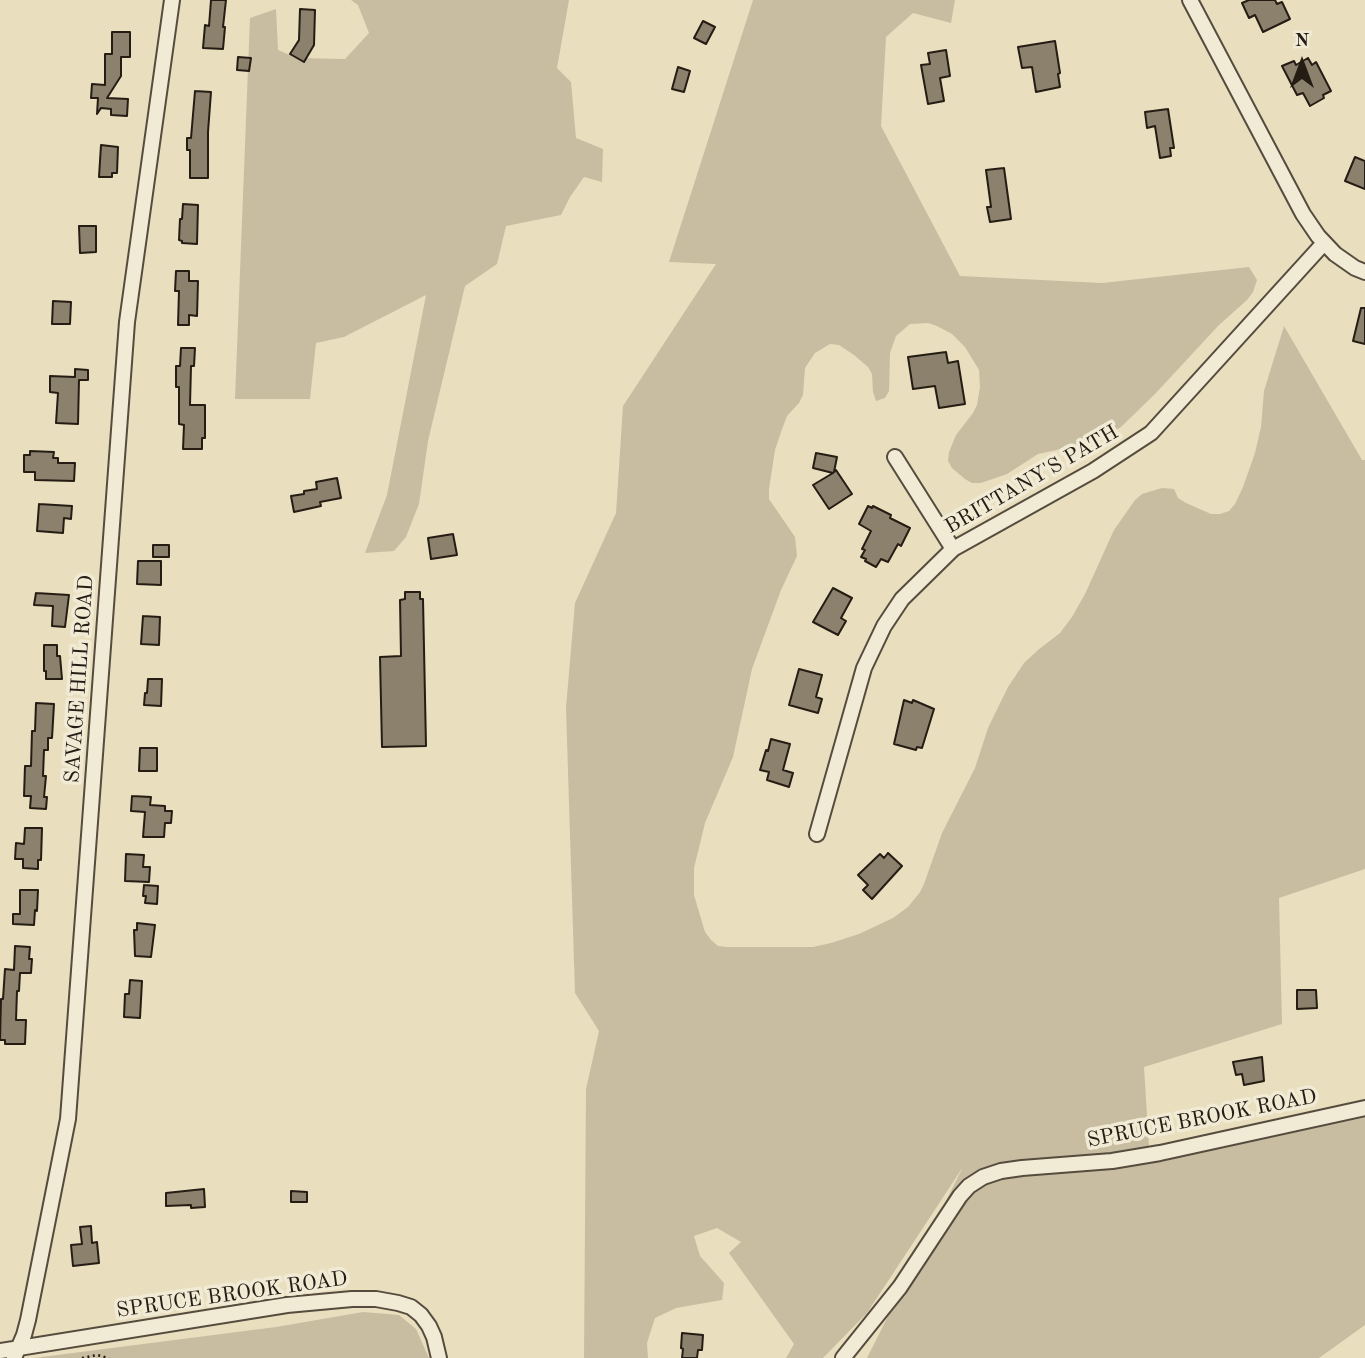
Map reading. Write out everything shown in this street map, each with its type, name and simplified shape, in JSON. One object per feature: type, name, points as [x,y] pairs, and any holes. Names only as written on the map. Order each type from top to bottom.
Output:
[{"type":"street","name":"SAVAGE HILL ROAD","points":[[16,1353],[28,1320],[68,1118],[127,322],[172,0]]},
{"type":"street","points":[[1190,0],[1303,214],[1335,254],[1365,272]]},
{"type":"street","name":"BRITTANY'S PATH","points":[[817,834],[864,668],[884,626],[902,599],[953,549],[1093,471],[1151,433],[1324,243]]},
{"type":"street","points":[[895,457],[953,549]]},
{"type":"street","name":"SPRUCE BROOK ROAD","points":[[843,1358],[900,1287],[960,1196],[983,1177],[1022,1168],[1112,1161],[1160,1153],[1365,1108]]},
{"type":"street","name":"SPRUCE BROOK ROAD","points":[[0,1351],[16,1353],[287,1305],[326,1300],[376,1299],[411,1307],[421,1315],[434,1337],[439,1358]]},
{"type":"path","points":[[82,1358],[97,1355],[109,1358]]},
{"type":"shaded area","points":[[351,0],[569,0],[557,68],[571,82],[576,138],[603,149],[602,182],[584,177],[561,215],[506,226],[497,264],[465,286],[428,441],[419,504],[406,537],[394,551],[365,553],[387,495],[426,295],[344,337],[316,343],[310,399],[235,399],[250,18],[276,9],[278,50],[297,58],[345,59],[369,33],[358,5]]},
{"type":"shaded area","points":[[753,0],[955,0],[951,23],[913,13],[886,37],[881,126],[960,276],[1102,283],[1249,267],[1257,280],[1247,300],[1219,325],[1121,427],[1089,443],[1038,454],[1007,474],[981,483],[972,483],[965,479],[948,461],[956,435],[977,405],[980,387],[979,370],[965,347],[952,334],[928,323],[910,324],[896,336],[890,353],[889,391],[885,398],[876,401],[872,374],[854,355],[839,345],[830,344],[815,353],[805,368],[803,395],[787,416],[781,432],[775,450],[769,489],[769,499],[795,537],[797,556],[781,590],[752,669],[733,757],[705,823],[694,868],[694,895],[705,932],[718,946],[813,947],[859,934],[893,918],[908,907],[924,884],[942,833],[975,768],[988,728],[1008,687],[1024,663],[1060,633],[1072,617],[1114,530],[1135,500],[1142,494],[1162,488],[1174,489],[1178,498],[1211,514],[1229,511],[1235,504],[1255,453],[1261,427],[1264,391],[1284,326],[1362,460],[1365,460],[1365,869],[1279,898],[1282,1024],[1144,1067],[1150,1163],[1365,1116],[1365,1325],[1319,1358],[867,1358],[963,1167],[867,1313],[823,1358],[786,1358],[794,1344],[729,1253],[741,1242],[717,1228],[694,1236],[700,1256],[724,1283],[722,1300],[676,1308],[655,1318],[647,1343],[648,1358],[584,1358],[586,1089],[599,1031],[575,993],[566,708],[575,603],[616,513],[623,406],[716,264],[669,262]]},
{"type":"shaded area","points":[[363,1312],[399,1315],[416,1329],[429,1358],[34,1358],[276,1327]]},
{"type":"building","points":[[211,0],[226,0],[223,49],[203,48],[205,25],[209,26]]},
{"type":"building","points":[[1249,0],[1275,0],[1277,4],[1282,2],[1290,19],[1263,32],[1255,15],[1249,18],[1242,3]]},
{"type":"building","points":[[300,9],[315,10],[314,45],[304,62],[290,54],[299,40]]},
{"type":"building","points":[[703,21],[715,27],[706,44],[694,38]]},
{"type":"building","points":[[112,32],[130,32],[130,57],[121,57],[121,76],[107,98],[128,99],[127,116],[111,115],[111,109],[101,108],[97,114],[98,98],[91,98],[92,84],[105,85],[105,54],[112,54]]},
{"type":"building","points":[[1055,41],[1060,87],[1036,92],[1032,67],[1022,68],[1018,47]]},
{"type":"building","points":[[946,50],[950,76],[940,78],[944,101],[928,104],[921,65],[930,64],[928,53]]},
{"type":"building","points":[[238,57],[251,58],[249,71],[237,70]]},
{"type":"building","points":[[1308,58],[1312,65],[1316,62],[1331,91],[1310,106],[1303,93],[1297,95],[1282,66],[1294,61],[1296,65]]},
{"type":"building","points":[[678,67],[690,71],[684,92],[672,89]]},
{"type":"building","points":[[195,91],[211,92],[208,178],[190,178],[187,138],[191,138]]},
{"type":"building","points":[[1168,109],[1174,148],[1170,148],[1171,156],[1160,158],[1155,126],[1147,128],[1145,112]]},
{"type":"building","points":[[101,145],[118,147],[117,173],[112,173],[112,177],[99,177]]},
{"type":"building","points":[[1355,157],[1365,161],[1365,189],[1345,181]]},
{"type":"building","points":[[1004,168],[1011,219],[990,222],[987,207],[991,207],[986,170]]},
{"type":"building","points":[[183,204],[198,205],[197,244],[182,243],[179,240]]},
{"type":"building","points":[[79,226],[96,226],[96,252],[80,253]]},
{"type":"building","points":[[176,271],[189,271],[189,281],[198,281],[197,316],[189,315],[189,325],[178,325],[179,291],[175,291]]},
{"type":"building","points":[[53,301],[71,302],[70,324],[52,324]]},
{"type":"building","points":[[1361,308],[1365,308],[1365,344],[1353,341]]},
{"type":"building","points":[[181,348],[195,348],[194,366],[191,366],[190,405],[205,405],[205,438],[202,438],[202,449],[183,449],[184,425],[179,424],[179,387],[176,387],[176,366],[180,366]]},
{"type":"building","points":[[946,352],[948,363],[958,361],[965,404],[939,408],[935,386],[913,389],[908,357]]},
{"type":"building","points":[[75,369],[88,370],[88,380],[79,380],[78,424],[56,423],[58,393],[50,392],[50,376],[75,377]]},
{"type":"building","points":[[30,451],[54,452],[53,458],[58,458],[58,463],[75,463],[74,481],[35,480],[35,472],[24,472],[24,455],[30,455]]},
{"type":"building","points":[[816,453],[837,457],[834,472],[836,470],[852,494],[829,509],[813,485],[833,473],[813,468]]},
{"type":"building","points":[[337,478],[341,498],[320,502],[321,506],[294,512],[291,496],[317,489],[316,482]]},
{"type":"building","points":[[39,504],[72,506],[71,519],[64,518],[63,533],[37,531]]},
{"type":"building","points":[[868,506],[891,515],[890,518],[910,528],[901,546],[898,544],[888,562],[881,559],[876,567],[861,557],[871,531],[859,524]]},
{"type":"building","points":[[453,534],[457,555],[431,559],[428,538]]},
{"type":"building","points":[[153,545],[169,545],[169,557],[153,557]]},
{"type":"building","points":[[138,561],[161,561],[161,585],[137,584]]},
{"type":"building","points":[[833,588],[852,598],[841,618],[846,621],[838,635],[813,622]]},
{"type":"building","points":[[405,592],[420,592],[420,599],[423,599],[426,746],[382,747],[380,657],[401,656],[400,600],[405,599]]},
{"type":"building","points":[[36,593],[69,595],[65,627],[52,626],[53,606],[34,605]]},
{"type":"building","points":[[143,616],[160,617],[159,645],[141,644]]},
{"type":"building","points":[[44,645],[57,645],[62,679],[46,679]]},
{"type":"building","points":[[799,669],[822,675],[816,697],[822,699],[818,713],[789,705]]},
{"type":"building","points":[[148,679],[162,679],[161,706],[144,705]]},
{"type":"building","points":[[904,700],[912,703],[913,700],[934,709],[922,748],[917,747],[916,750],[894,744]]},
{"type":"building","points":[[36,703],[54,704],[52,738],[48,738],[48,750],[44,750],[46,809],[30,808],[31,796],[24,796],[25,766],[31,766]]},
{"type":"building","points":[[771,739],[790,744],[783,770],[793,773],[789,787],[767,780],[769,772],[760,770]]},
{"type":"building","points":[[140,748],[157,748],[157,771],[139,771]]},
{"type":"building","points":[[132,796],[151,797],[150,805],[165,806],[165,811],[172,811],[171,823],[165,823],[164,837],[143,837],[145,812],[131,811]]},
{"type":"building","points":[[25,828],[42,828],[41,860],[38,860],[38,869],[23,868],[23,859],[15,859],[16,843],[24,844]]},
{"type":"building","points":[[888,853],[902,866],[872,899],[863,890],[868,885],[858,875],[880,854],[884,858]]},
{"type":"building","points":[[126,854],[144,855],[143,867],[150,867],[149,882],[125,881]]},
{"type":"building","points":[[144,885],[158,886],[157,904],[145,903]]},
{"type":"building","points":[[20,890],[38,890],[34,925],[13,924],[13,914],[20,914]]},
{"type":"building","points":[[137,923],[155,925],[151,957],[135,956],[134,930],[137,930]]},
{"type":"building","points":[[15,946],[30,947],[29,959],[32,959],[31,973],[20,973],[17,991],[16,1020],[26,1020],[25,1044],[5,1044],[5,1040],[0,1040],[1,999],[5,969],[14,970]]},
{"type":"building","points":[[130,980],[142,981],[140,1018],[124,1017],[125,994],[129,994]]},
{"type":"building","points":[[1297,990],[1316,990],[1317,1008],[1297,1009]]},
{"type":"building","points":[[1262,1057],[1264,1081],[1244,1085],[1242,1074],[1236,1075],[1233,1062]]},
{"type":"building","points":[[204,1189],[205,1207],[166,1206],[166,1193]]},
{"type":"building","points":[[291,1191],[307,1192],[307,1202],[291,1202]]},
{"type":"building","points":[[91,1226],[92,1243],[97,1242],[99,1263],[73,1266],[71,1245],[82,1244],[80,1227]]},
{"type":"building","points":[[682,1333],[703,1335],[702,1350],[698,1350],[697,1358],[682,1358]]}]
